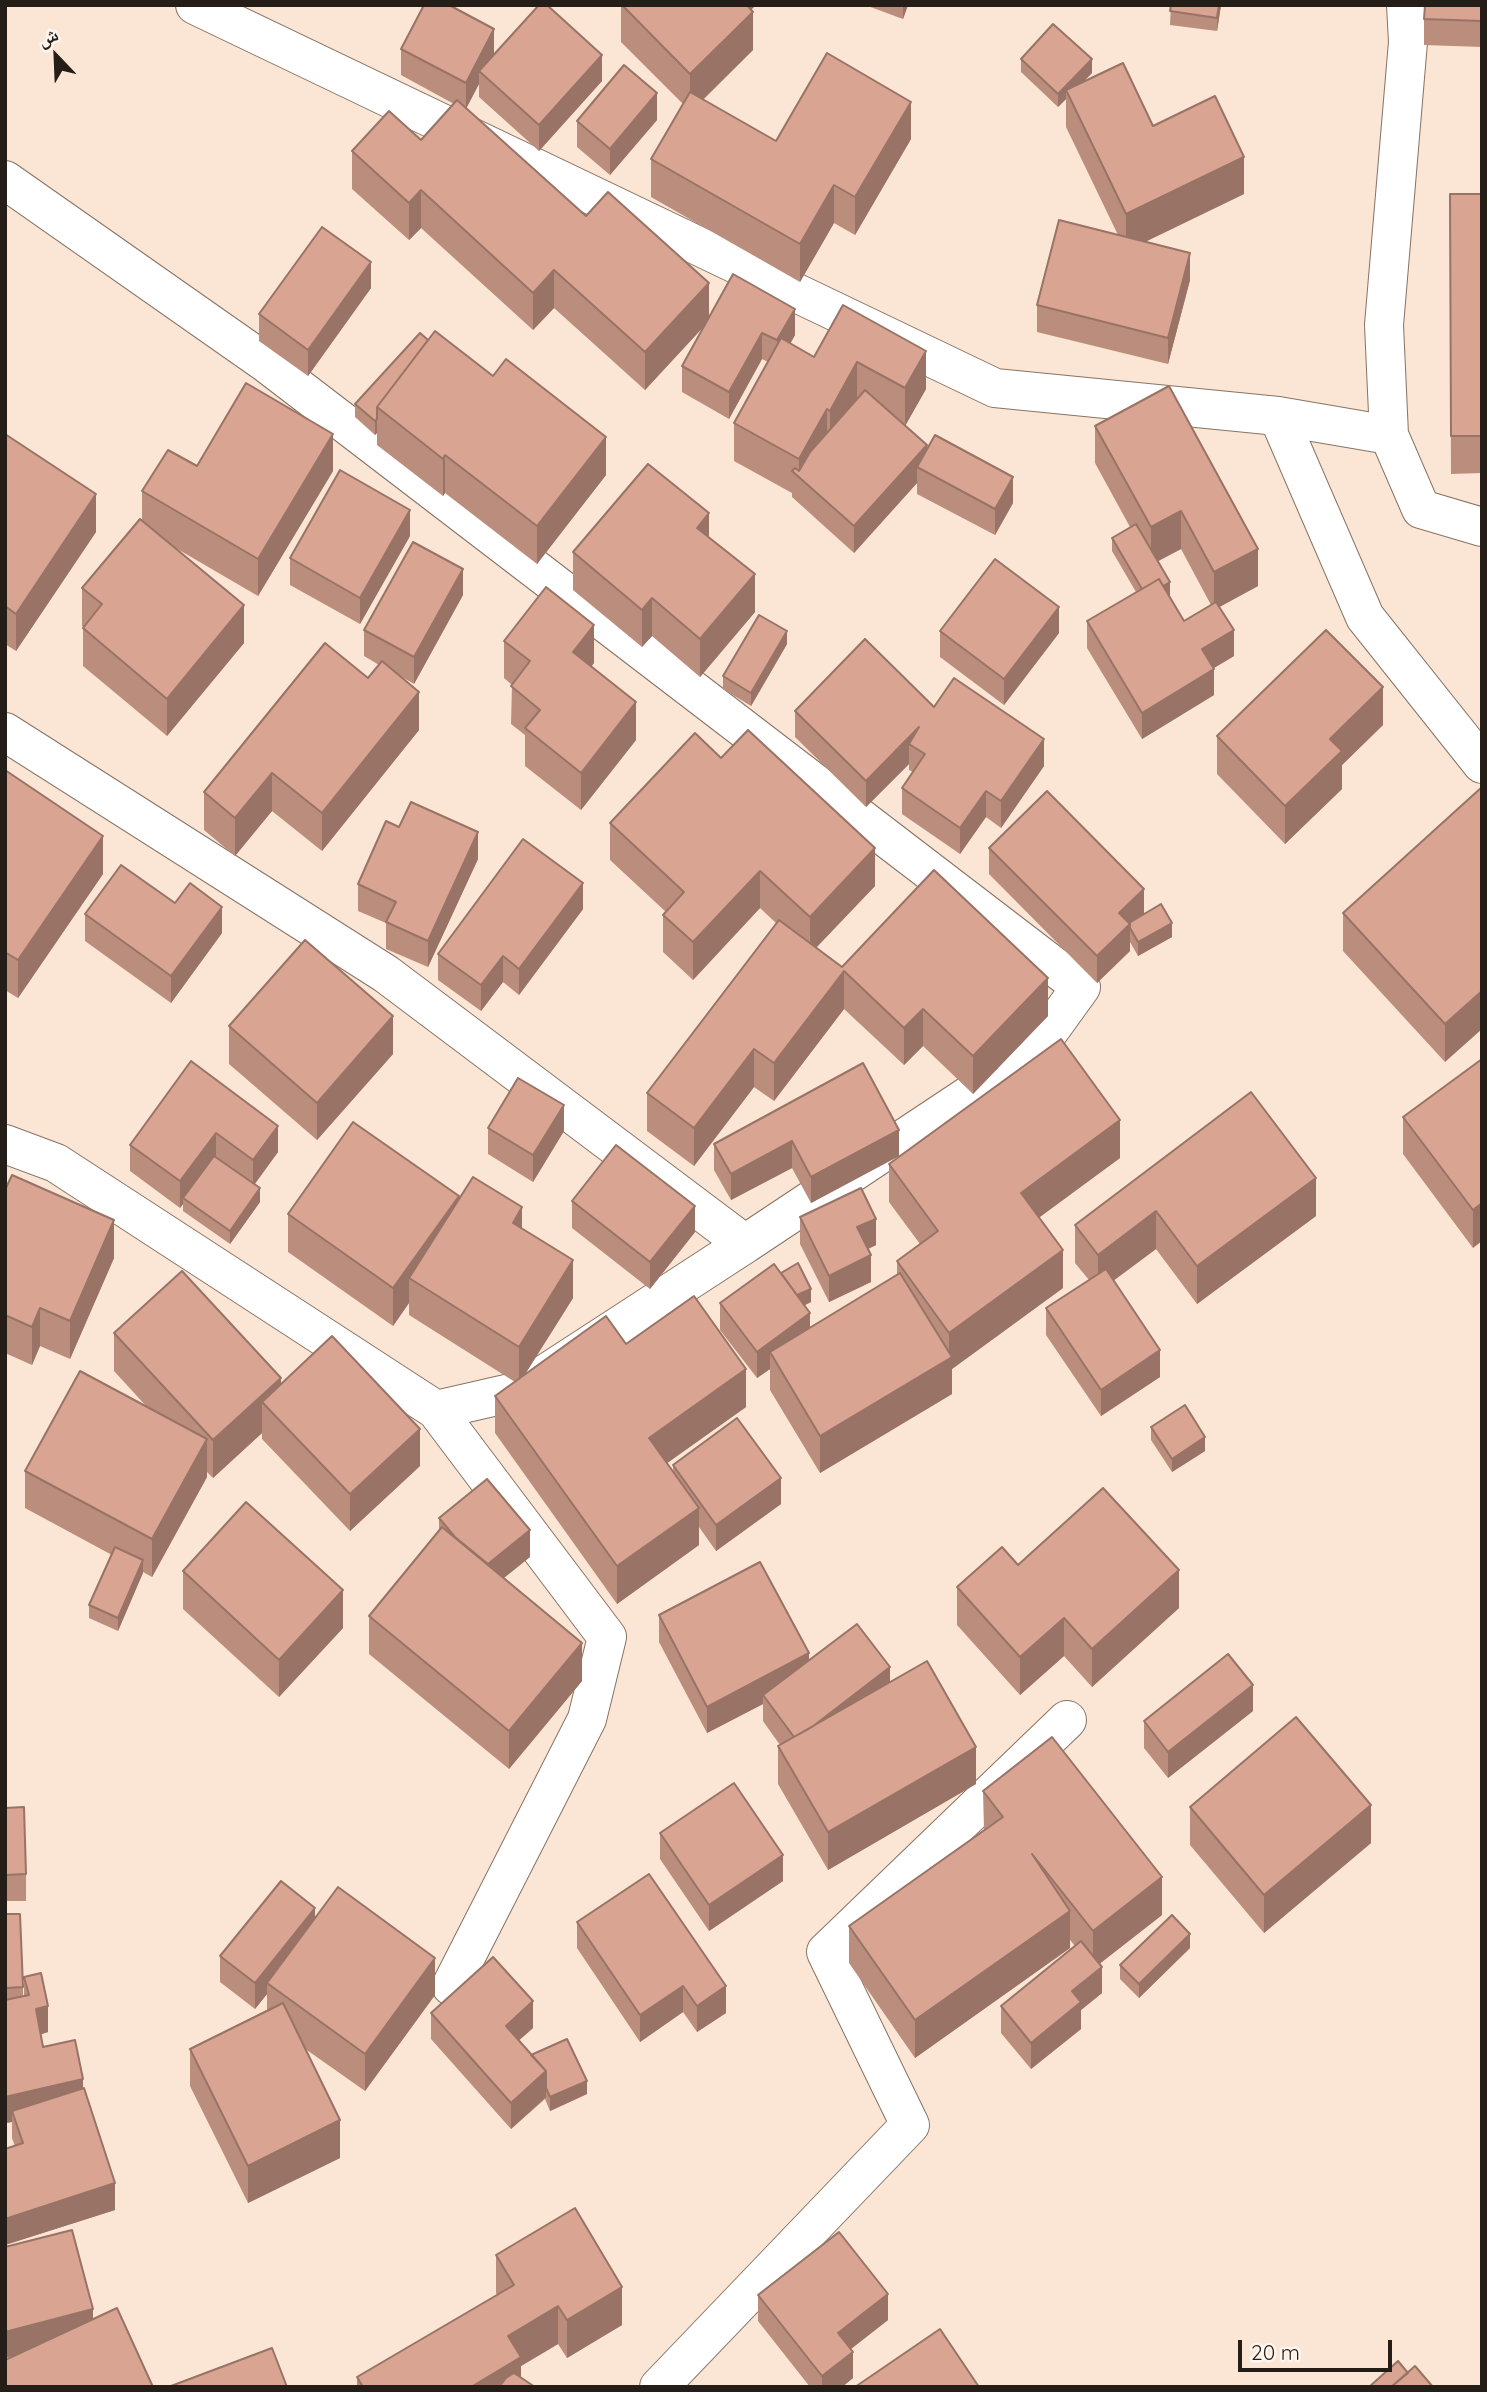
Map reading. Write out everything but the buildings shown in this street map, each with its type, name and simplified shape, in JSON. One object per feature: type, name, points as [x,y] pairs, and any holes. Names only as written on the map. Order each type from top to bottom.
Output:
[{"type":"street","points":[[195,5],[995,388],[1278,416],[1390,435]]},
{"type":"street","points":[[1406,5],[1408,42],[1384,325],[1390,435],[1421,509],[1482,527]]},
{"type":"street","points":[[5,180],[266,363],[1081,987],[1034,1052],[745,1244],[519,1391],[436,1410]]},
{"type":"street","points":[[1278,416],[1365,617],[1482,764]]},
{"type":"street","points":[[5,732],[386,974],[745,1244]]},
{"type":"street","points":[[5,1143],[57,1163],[436,1410],[607,1636],[587,1719],[451,1986]]},
{"type":"street","points":[[659,2387],[910,2125],[826,1952],[1067,1720]]}]
